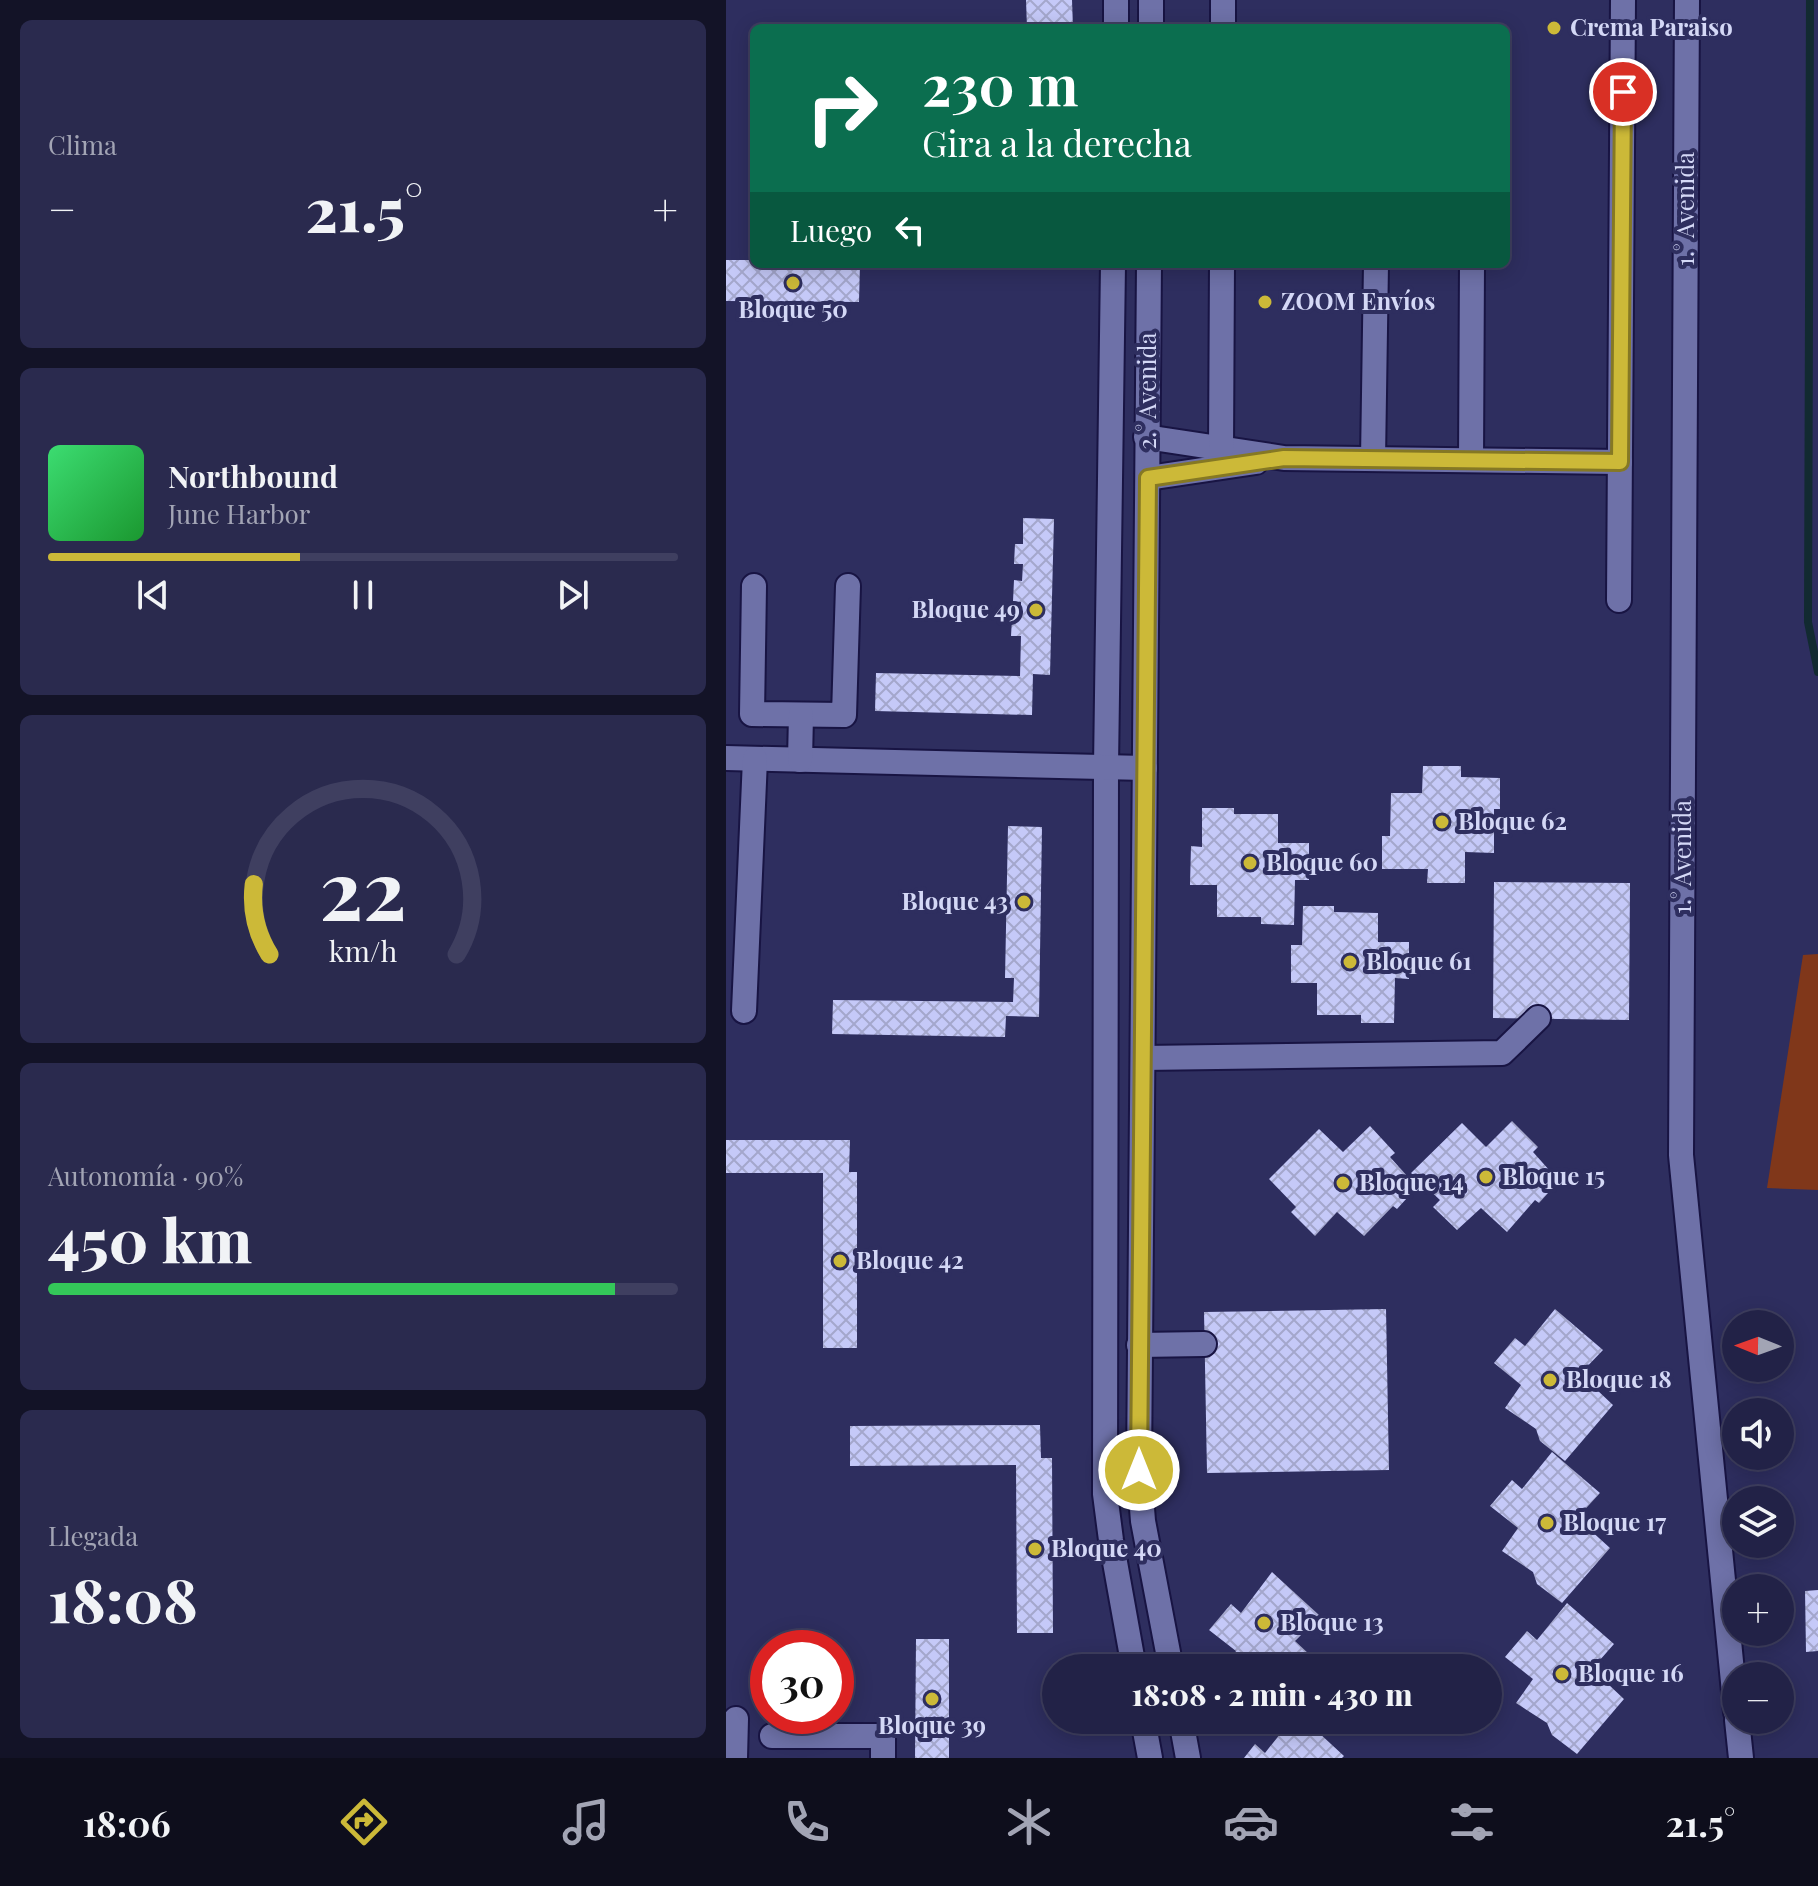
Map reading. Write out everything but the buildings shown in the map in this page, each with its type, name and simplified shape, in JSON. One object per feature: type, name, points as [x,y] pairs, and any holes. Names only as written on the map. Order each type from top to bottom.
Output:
[{"type":"street","points":[[1116,0],[1116,24]]},
{"type":"street","points":[[1151,0],[1151,24]]},
{"type":"street","points":[[1223,0],[1223,24]]},
{"type":"street","points":[[1619,600],[1623,0]]},
{"type":"street","name":"1.° Avenida","points":[[1687,0],[1681,1155],[1731,1662]]},
{"type":"street","points":[[1113,268],[1106,767],[1105,1494],[1131,1654]]},
{"type":"street","name":"2.° Avenida","points":[[1149,268],[1139,1470],[1143,1521],[1168,1654]]},
{"type":"street","points":[[1221,449],[1222,268]]},
{"type":"street","points":[[1373,459],[1376,268]]},
{"type":"street","points":[[1471,460],[1472,268]]},
{"type":"street","points":[[1146,437],[1284,458],[1620,462]]},
{"type":"street","points":[[1148,478],[1284,458]]},
{"type":"street","points":[[754,586],[752,714],[801,715],[844,715],[848,586]]},
{"type":"street","points":[[800,760],[801,715]]},
{"type":"street","points":[[726,758],[1145,768]]},
{"type":"street","points":[[744,1011],[755,759]]},
{"type":"street","points":[[1143,1058],[1502,1053],[1538,1018]]},
{"type":"street","points":[[1139,1345],[1204,1344]]},
{"type":"street","points":[[735,1758],[736,1719]]},
{"type":"street","points":[[1146,1734],[1150,1758]]},
{"type":"street","points":[[1184,1734],[1188,1758]]},
{"type":"street","points":[[1738,1734],[1741,1758]]},
{"type":"street","points":[[772,1736],[883,1736],[883,1758]]},
{"type":"shaded area","points":[[1818,954],[1818,1190],[1767,1188],[1803,955]]},
{"type":"waterway","points":[[1810,0],[1808,622],[1818,672]]},
{"type":"place","name":"Crema Paraiso","points":[[1554,28]]},
{"type":"place","name":"Bloque 50","points":[[793,283]]},
{"type":"place","name":"ZOOM Envíos","points":[[1265,302]]},
{"type":"place","name":"Bloque 49","points":[[1036,610]]},
{"type":"place","name":"Bloque 62","points":[[1442,822]]},
{"type":"place","name":"Bloque 60","points":[[1250,863]]},
{"type":"place","name":"Bloque 43","points":[[1024,902]]},
{"type":"place","name":"Bloque 61","points":[[1350,962]]},
{"type":"place","name":"Bloque 15","points":[[1486,1177]]},
{"type":"place","name":"Bloque 14","points":[[1343,1183]]},
{"type":"place","name":"Bloque 42","points":[[840,1261]]},
{"type":"place","name":"Bloque 18","points":[[1550,1380]]},
{"type":"place","name":"Bloque 17","points":[[1547,1523]]},
{"type":"place","name":"Bloque 40","points":[[1035,1549]]},
{"type":"place","name":"Bloque 13","points":[[1264,1623]]},
{"type":"place","name":"Bloque 16","points":[[1562,1674]]},
{"type":"place","name":"Bloque 39","points":[[932,1699]]},
{"type":"route","points":[[1139,1470],[1148,478],[1284,458],[1620,462],[1623,92]]}]
